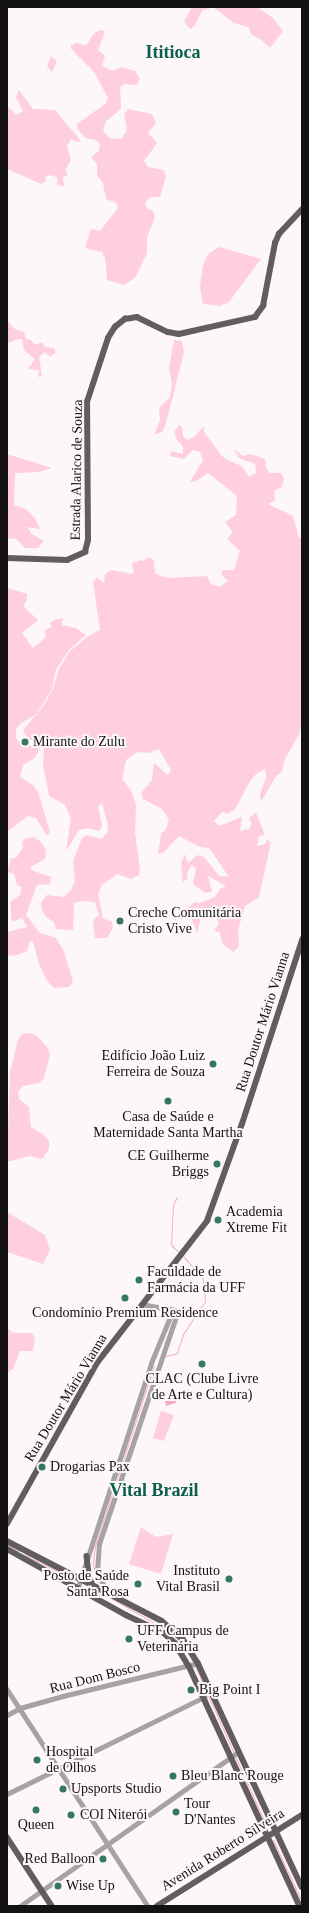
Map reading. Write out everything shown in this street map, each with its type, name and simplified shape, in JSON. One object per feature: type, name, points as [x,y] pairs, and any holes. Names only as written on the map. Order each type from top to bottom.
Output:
[{"type":"main road","name":"Estrada Alarico de Souza","points":[[7,558],[67,560],[85,552],[88,540],[87,402],[111,332],[120,322],[130,317],[144,319],[168,332],[179,334],[255,317],[263,306],[275,243],[279,234],[302,209]]},
{"type":"main road","name":"Rua Doutor Mário Vianna","points":[[7,1524],[97,1363],[111,1342],[143,1305],[209,1218],[302,940]]},
{"type":"main road","points":[[7,1541],[92,1585]]},
{"type":"main road","points":[[7,1550],[78,1587],[98,1594],[168,1636],[194,1664],[204,1697],[301,1906]]},
{"type":"main road","points":[[19,1556],[23,1550]]},
{"type":"main road","points":[[88,1556],[92,1585],[98,1594]]},
{"type":"main road","points":[[98,1594],[107,1593],[170,1627],[183,1639],[302,1887]]},
{"type":"main road","name":"Avenida Roberto Silveira","points":[[157,1906],[302,1816]]},
{"type":"main road","points":[[7,1837],[52,1906]]},
{"type":"street","points":[[143,1305],[175,1311]]},
{"type":"street","points":[[78,1587],[151,1362],[175,1311]]},
{"type":"street","points":[[107,1593],[96,1568],[99,1544],[175,1311]]},
{"type":"street","name":"Rua Dom Bosco","points":[[7,1715],[20,1708],[194,1664]]},
{"type":"street","points":[[7,1688],[148,1906]]},
{"type":"street","points":[[7,1794],[59,1767],[204,1697]]},
{"type":"street","points":[[20,1906],[108,1842],[238,1752]]},
{"type":"shaded area","points":[[192,7],[213,7],[202,11],[194,27],[190,29],[184,21]]},
{"type":"shaded area","points":[[213,7],[257,7],[273,18],[283,31],[270,48],[260,39],[252,35],[248,27],[234,23]]},
{"type":"shaded area","points":[[101,30],[104,31],[104,35],[98,50],[105,56],[102,66],[113,71],[122,67],[135,71],[140,79],[137,85],[125,84],[120,87],[121,109],[106,121],[103,131],[110,138],[121,139],[127,131],[124,114],[128,109],[152,114],[156,123],[148,133],[157,143],[144,161],[148,167],[163,170],[166,176],[160,197],[150,197],[145,203],[147,208],[153,211],[155,217],[147,237],[147,253],[135,278],[124,285],[107,280],[105,258],[102,252],[85,248],[91,229],[100,231],[118,208],[116,203],[106,199],[103,183],[97,175],[97,164],[91,157],[99,151],[100,145],[96,140],[85,138],[77,128],[77,124],[105,104],[108,98],[94,72],[71,49],[71,45],[77,43],[86,46],[94,33]]},
{"type":"shaded area","points":[[51,56],[57,61],[52,72],[47,67]]},
{"type":"shaded area","points":[[19,90],[33,109],[55,110],[81,141],[77,142],[71,139],[67,146],[71,160],[65,170],[68,175],[63,177],[64,186],[57,185],[57,178],[52,175],[46,176],[45,182],[41,184],[7,169],[7,108],[11,109],[16,115],[23,111],[16,97]]},
{"type":"shaded area","points":[[219,247],[261,259],[229,302],[220,306],[203,304],[200,286],[203,265],[208,254]]},
{"type":"shaded area","points":[[7,321],[15,329],[24,332],[26,339],[31,340],[35,345],[42,342],[45,347],[54,348],[56,352],[50,357],[45,352],[39,357],[42,376],[38,377],[39,370],[28,369],[35,359],[24,350],[22,339],[15,340],[7,344]]},
{"type":"shaded area","points":[[174,340],[182,341],[184,352],[166,423],[163,431],[154,435],[160,420],[159,408],[170,397],[172,384],[169,368]]},
{"type":"shaded area","points":[[179,425],[182,427],[183,436],[187,440],[194,437],[204,426],[204,432],[222,456],[227,460],[242,466],[249,477],[256,473],[255,464],[239,458],[234,449],[243,456],[250,454],[263,458],[266,461],[265,466],[269,473],[281,473],[284,479],[282,487],[274,491],[275,500],[268,504],[293,516],[299,537],[302,539],[302,724],[299,734],[284,761],[282,772],[276,776],[261,802],[260,794],[266,778],[265,769],[256,774],[250,781],[236,808],[228,814],[222,812],[214,821],[219,826],[242,817],[240,831],[249,829],[252,824],[249,818],[256,813],[265,835],[259,836],[257,846],[265,844],[267,840],[271,842],[259,897],[245,906],[238,930],[239,946],[233,952],[222,943],[220,932],[214,931],[219,923],[214,916],[202,914],[197,933],[187,908],[195,902],[200,903],[215,897],[220,889],[226,886],[208,876],[212,892],[205,893],[193,884],[196,869],[192,865],[187,873],[188,878],[183,882],[181,863],[185,854],[188,863],[198,855],[205,858],[219,876],[229,877],[209,848],[200,847],[179,836],[164,852],[158,854],[161,834],[166,829],[169,820],[162,809],[143,799],[141,793],[152,780],[154,763],[168,775],[171,770],[159,749],[149,753],[137,752],[126,760],[122,779],[132,792],[136,805],[135,833],[140,869],[139,875],[131,879],[117,874],[102,885],[98,894],[103,918],[112,922],[113,928],[107,938],[95,938],[93,920],[99,915],[95,902],[82,901],[74,903],[73,930],[56,929],[54,922],[46,917],[42,910],[41,902],[47,895],[64,897],[71,890],[75,881],[73,861],[82,838],[87,835],[101,839],[107,833],[108,825],[102,803],[98,807],[102,825],[99,831],[88,828],[79,830],[66,851],[71,818],[65,805],[49,796],[43,765],[44,744],[28,739],[23,730],[44,705],[53,689],[58,671],[69,652],[87,637],[100,630],[93,582],[97,577],[104,583],[105,574],[111,570],[134,574],[132,563],[141,560],[143,561],[149,557],[154,561],[155,573],[160,576],[170,578],[207,576],[210,583],[219,587],[228,581],[221,574],[223,570],[234,570],[240,551],[227,539],[233,532],[225,522],[236,515],[237,496],[208,473],[196,481],[190,482],[203,460],[200,452],[193,450],[184,459],[170,456],[171,451],[183,454],[183,446],[177,440],[174,432]]},
{"type":"shaded area","points":[[7,454],[52,468],[40,472],[15,473],[14,505],[26,509],[35,518],[40,529],[27,527],[32,534],[44,541],[38,548],[25,548],[16,539],[7,538]]},
{"type":"shaded area","points":[[7,588],[27,594],[27,600],[23,606],[38,620],[22,633],[33,648],[46,637],[45,630],[52,627],[50,623],[54,620],[63,618],[62,625],[76,628],[86,635],[68,651],[56,670],[52,689],[35,715],[20,724],[16,729],[16,738],[20,743],[40,748],[35,758],[23,765],[20,777],[33,785],[38,792],[50,832],[47,836],[36,818],[28,816],[7,832]]},
{"type":"shaded area","points":[[34,837],[41,842],[46,850],[45,859],[31,867],[31,870],[51,877],[50,884],[37,885],[26,915],[40,933],[56,938],[64,951],[73,982],[69,987],[54,988],[47,981],[39,964],[33,941],[30,941],[27,951],[14,956],[7,955],[7,932],[27,927],[22,918],[12,922],[10,902],[20,895],[22,887],[17,885],[14,874],[7,872],[11,858],[16,858],[23,847],[22,842],[26,838]]},
{"type":"shaded area","points":[[30,1033],[37,1036],[48,1048],[50,1055],[44,1078],[39,1083],[23,1086],[18,1092],[19,1099],[29,1107],[31,1127],[44,1135],[49,1141],[49,1149],[42,1159],[29,1156],[7,1162],[10,1072],[18,1040],[22,1034]]},
{"type":"shaded area","points":[[7,1212],[45,1235],[50,1250],[43,1264],[7,1252]]},
{"type":"shaded area","points":[[7,1328],[13,1333],[31,1333],[35,1337],[33,1351],[20,1351],[13,1369],[7,1373]]},
{"type":"shaded area","points":[[172,1396],[177,1398],[176,1403],[166,1406],[165,1401]]},
{"type":"shaded area","points":[[161,1411],[174,1415],[164,1441],[153,1438]]},
{"type":"shaded area","points":[[141,1527],[156,1537],[173,1534],[161,1574],[129,1564]]},
{"type":"waterway","points":[[177,1197],[173,1205],[171,1242],[172,1246],[179,1252]]},
{"type":"waterway","points":[[166,1356],[177,1353],[183,1334],[205,1301],[203,1279],[183,1256]]},
{"type":"waterway","points":[[98,1582],[93,1564],[95,1546],[154,1366]]},
{"type":"waterway","points":[[7,1545],[18,1551]]},
{"type":"waterway","points":[[25,1555],[78,1581]]},
{"type":"waterway","points":[[106,1595],[168,1631],[183,1644],[193,1662]]},
{"type":"waterway","points":[[195,1666],[234,1753]]},
{"type":"waterway","points":[[235,1756],[266,1825]]},
{"type":"waterway","points":[[273,1840],[302,1902]]},
{"type":"place","name":"Mirante do Zulu","points":[[25,742]]},
{"type":"place","name":"Creche Comunitária Cristo Vive","points":[[120,921]]},
{"type":"place","name":"Edifício João Luiz Ferreira de Souza","points":[[213,1064]]},
{"type":"place","name":"Casa de Saúde e Maternidade Santa Martha","points":[[168,1101]]},
{"type":"place","name":"CE Guilherme Briggs","points":[[217,1164]]},
{"type":"place","name":"Academia Xtreme Fit","points":[[218,1220]]},
{"type":"place","name":"Faculdade de Farmácia da UFF","points":[[139,1280]]},
{"type":"place","name":"Condomínio Premium Residence","points":[[125,1298]]},
{"type":"place","name":"CLAC (Clube Livre de Arte e Cultura)","points":[[202,1364]]},
{"type":"place","name":"Drogarias Pax","points":[[42,1467]]},
{"type":"place","name":"Instituto Vital Brasil","points":[[229,1579]]},
{"type":"place","name":"Posto de Saúde Santa Rosa","points":[[138,1584]]},
{"type":"place","name":"UFF Campus de Veterinária","points":[[129,1639]]},
{"type":"place","name":"Big Point I","points":[[191,1690]]},
{"type":"place","name":"Hospital de Olhos","points":[[37,1760]]},
{"type":"place","name":"Bleu Blanc Rouge","points":[[173,1776]]},
{"type":"place","name":"Upsports Studio","points":[[63,1789]]},
{"type":"place","name":"Queen","points":[[36,1810]]},
{"type":"place","name":"Tour D'Nantes","points":[[176,1812]]},
{"type":"place","name":"COI Niterói","points":[[71,1815]]},
{"type":"place","name":"Red Balloon","points":[[103,1859]]},
{"type":"place","name":"Wise Up","points":[[58,1886]]},
{"type":"district","name":"Ititioca","points":[[173,52]]},
{"type":"district","name":"Vital Brazil","points":[[154,1490]]}]
